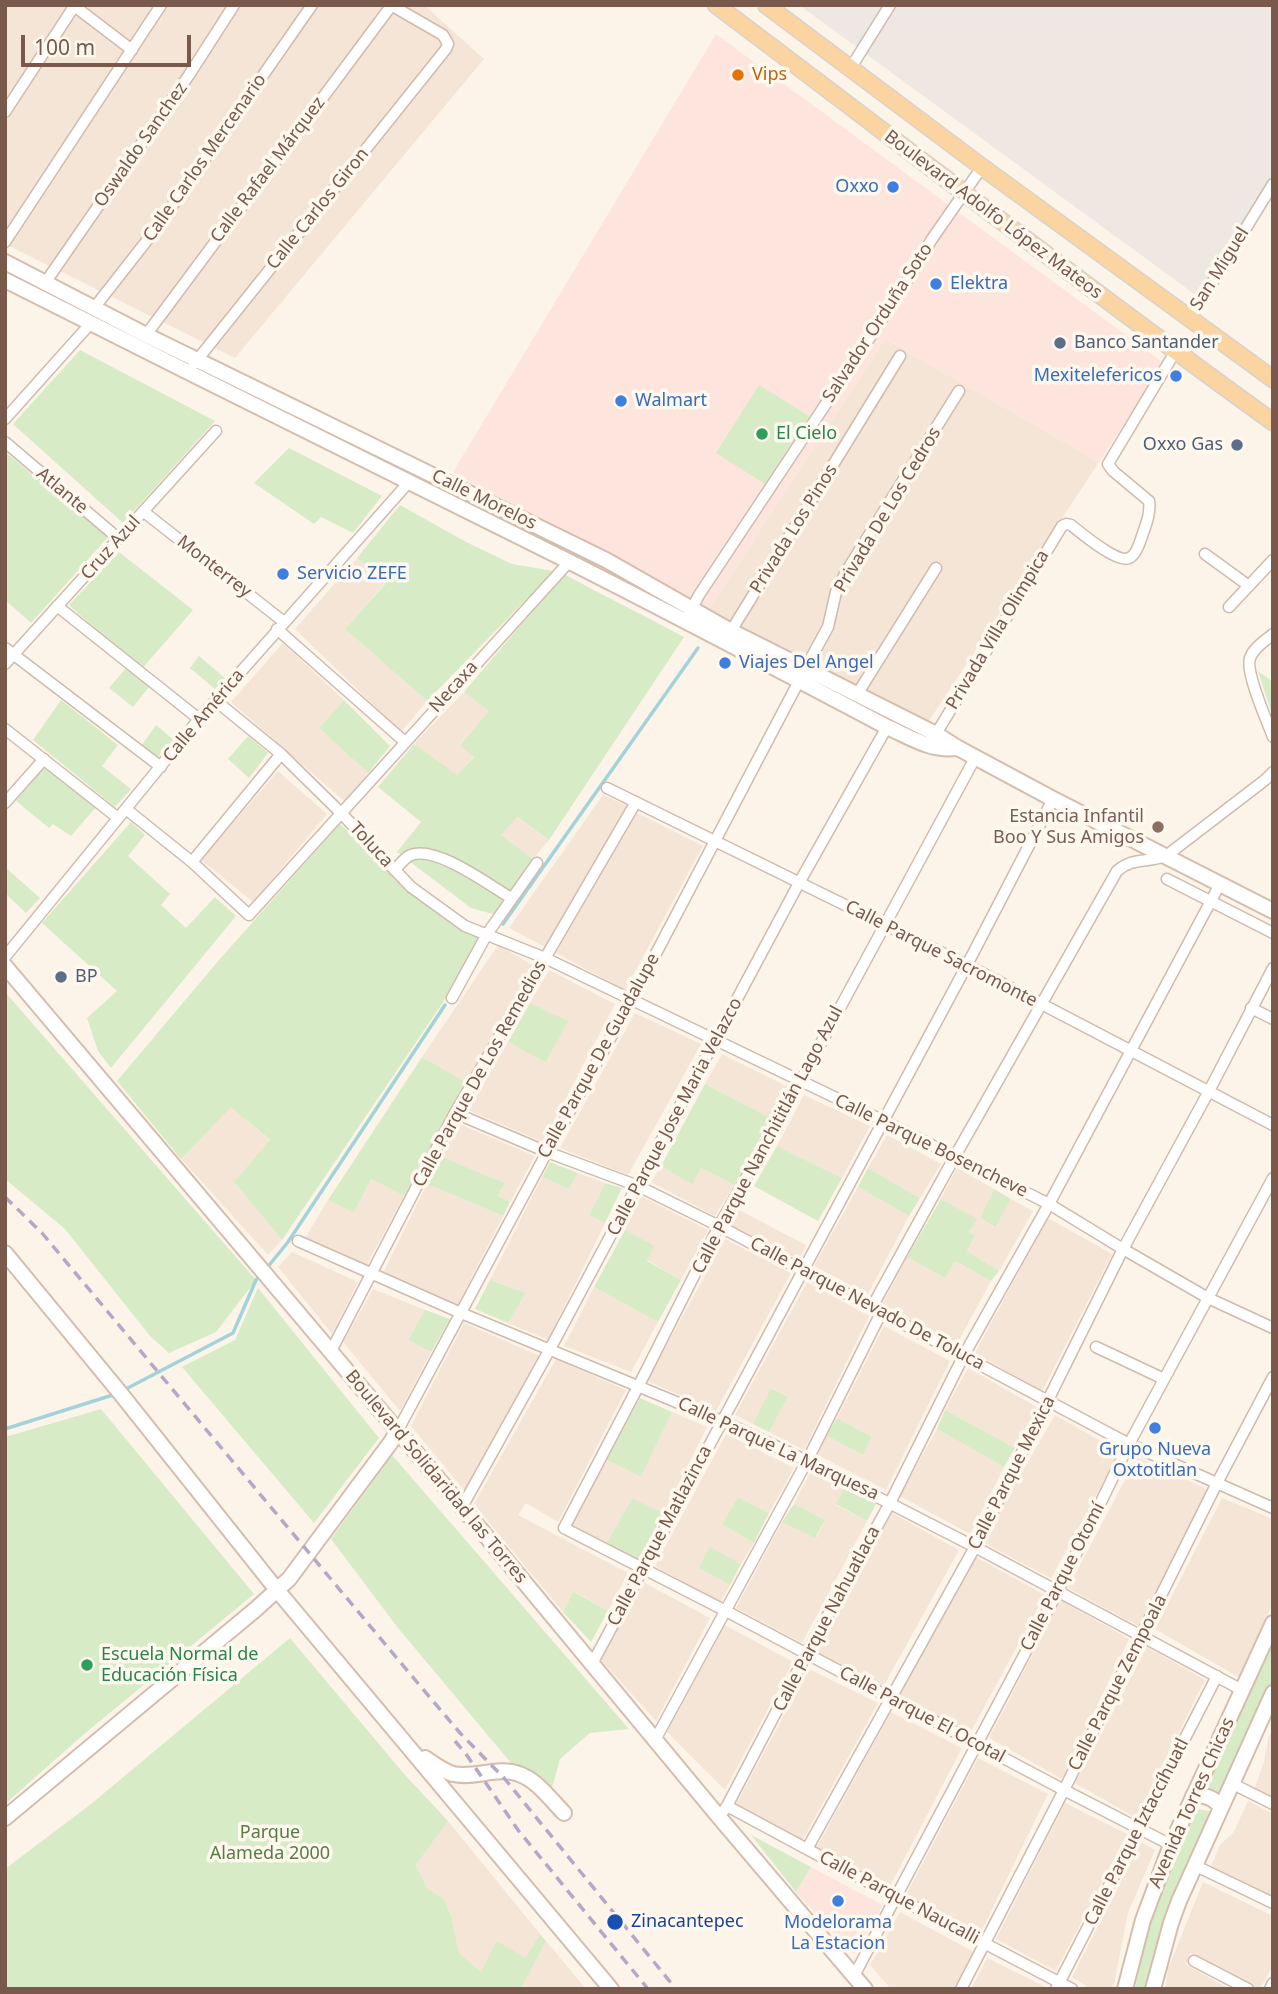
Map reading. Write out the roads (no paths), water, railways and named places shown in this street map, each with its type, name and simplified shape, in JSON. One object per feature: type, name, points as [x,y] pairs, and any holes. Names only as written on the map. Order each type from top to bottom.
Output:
[{"type":"main road","name":"Boulevard Adolfo López Mateos","points":[[716,5],[963,194],[1273,422]]},
{"type":"main road","name":"Boulevard Adolfo López Mateos","points":[[766,5],[982,167],[1273,379]]},
{"type":"main road","name":"Calle Morelos","points":[[5,262],[146,335],[606,560],[688,615],[802,675],[856,696],[936,734],[1053,799],[1273,911]]},
{"type":"main road","name":"Calle Morelos","points":[[5,280],[569,562],[688,615],[731,631],[887,727],[930,747],[958,748]]},
{"type":"main road","name":"Boulevard Solidaridad las Torres","points":[[5,966],[656,1740],[723,1811],[865,1989]]},
{"type":"main road","points":[[5,1253],[277,1590],[611,1989]]},
{"type":"main road","points":[[5,1818],[289,1579],[398,1430]]},
{"type":"main road","points":[[256,1609],[274,1605],[292,1606]]},
{"type":"main road","name":"Avenida Torres Chicas","points":[[1125,1989],[1143,1920],[1171,1845],[1273,1623]]},
{"type":"main road","name":"Avenida Torres Chicas","points":[[1153,1989],[1171,1923],[1231,1783],[1272,1698]]},
{"type":"main road","points":[[409,1747],[452,1773],[463,1775],[502,1771],[523,1775],[564,1813]]},
{"type":"main road","points":[[1194,1796],[1205,1796],[1221,1807]]},
{"type":"street","points":[[5,242],[161,5]]},
{"type":"street","name":"Oswaldo Sanchez","points":[[45,283],[189,75],[234,5]]},
{"type":"street","name":"Calle Carlos Mercenario","points":[[94,308],[156,229],[312,5]]},
{"type":"street","points":[[850,69],[890,5]]},
{"type":"street","points":[[5,112],[74,6],[132,50]]},
{"type":"street","name":"Calle Carlos Giron","points":[[187,373],[438,60],[448,44],[443,35],[391,6]]},
{"type":"street","name":"Calle Rafael Márquez","points":[[146,335],[391,6]]},
{"type":"street","name":"Salvador Orduña Soto","points":[[688,615],[932,239],[982,167]]},
{"type":"street","name":"San Miguel","points":[[1190,319],[1273,184]]},
{"type":"street","points":[[5,419],[90,323]]},
{"type":"street","name":"Privada Villa Olimpica","points":[[936,734],[1062,526],[1071,526],[1114,556],[1125,559],[1132,556],[1139,545],[1150,513],[1149,501],[1108,464],[1175,352]]},
{"type":"street","name":"Privada Los Pinos","points":[[731,631],[900,356]]},
{"type":"street","name":"Privada De Los Cedros","points":[[802,675],[828,627],[836,592],[846,572],[959,391]]},
{"type":"street","name":"Cruz Azul","points":[[5,664],[216,431]]},
{"type":"street","name":"Atlante","points":[[5,442],[119,539]]},
{"type":"street","name":"Calle América","points":[[5,957],[199,719],[410,482]]},
{"type":"street","name":"Monterrey","points":[[144,512],[281,625],[405,741]]},
{"type":"street","points":[[1205,554],[1249,586]]},
{"type":"street","points":[[1229,607],[1273,560]]},
{"type":"street","name":"Necaxa","points":[[192,862],[249,915],[569,562]]},
{"type":"street","points":[[856,696],[936,568]]},
{"type":"street","points":[[57,606],[199,719]]},
{"type":"street","points":[[1273,634],[1256,648],[1250,658],[1249,670],[1273,737]]},
{"type":"street","points":[[5,648],[161,767]]},
{"type":"street","name":"Calle Parque De Guadalupe","points":[[398,1430],[631,1001],[802,675]]},
{"type":"street","name":"Toluca","points":[[216,701],[281,754],[411,887],[435,906],[465,926],[545,958]]},
{"type":"street","name":"Calle Parque Jose Maria Velazco","points":[[462,1507],[716,1042],[799,883],[887,727]]},
{"type":"street","points":[[5,729],[118,818]]},
{"type":"street","points":[[127,809],[192,862],[281,754]]},
{"type":"street","name":"Calle Parque Nanchititlán Lago Azul","points":[[565,1526],[719,1226],[975,758]]},
{"type":"street","points":[[5,803],[44,760]]},
{"type":"street","points":[[656,1740],[807,1461],[877,1310],[954,1158],[1117,871],[1133,861],[1166,856],[1270,779]]},
{"type":"street","name":"Calle Parque Sacromonte","points":[[607,788],[967,965],[1273,1125]]},
{"type":"street","name":"Calle Parque Matlazinca","points":[[592,1664],[884,1121],[1053,799]]},
{"type":"street","name":"Calle Parque De Los Remedios","points":[[331,1351],[455,1113],[636,802]]},
{"type":"street","points":[[394,870],[411,855],[429,854],[443,857],[511,898]]},
{"type":"street","points":[[452,998],[487,934],[537,863]]},
{"type":"street","points":[[1167,879],[1273,933]]},
{"type":"street","name":"Calle Parque Nahuatlaca","points":[[723,1811],[890,1503],[964,1355],[1049,1204],[1220,884]]},
{"type":"street","name":"Calle Parque Bosencheve","points":[[545,958],[884,1121],[1049,1204],[1208,1298],[1273,1328]]},
{"type":"street","name":"Calle Parque Mexica","points":[[807,1849],[975,1546],[1123,1250],[1273,968]]},
{"type":"street","points":[[1251,1009],[1273,1019]]},
{"type":"street","name":"Calle Parque Nevado De Toluca","points":[[455,1113],[547,1152],[638,1186],[719,1226],[1129,1444],[1273,1508]]},
{"type":"street","name":"Calle Parque Otomí","points":[[854,1976],[1059,1591],[1129,1444],[1273,1178]]},
{"type":"street","name":"Calle Parque La Marquesa","points":[[298,1241],[371,1275],[639,1385],[807,1461],[975,1546],[1242,1690]]},
{"type":"street","points":[[1096,1347],[1164,1379]]},
{"type":"street","name":"Calle Parque Zempoala","points":[[961,1989],[1273,1377]]},
{"type":"street","name":"Calle Parque El Ocotal","points":[[565,1526],[565,1529],[1171,1845]]},
{"type":"street","name":"Calle Parque Iztaccíhuatl","points":[[1058,1985],[1217,1676]]},
{"type":"street","points":[[1231,1783],[1273,1804]]},
{"type":"street","name":"Calle Parque Naucalli","points":[[723,1811],[807,1849],[985,1943],[1058,1985],[1072,1989]]},
{"type":"street","points":[[1196,1866],[1273,1903]]},
{"type":"street","points":[[1194,1961],[1248,1989]]},
{"type":"street","points":[[1270,1989],[1273,1983]]},
{"type":"waterway","points":[[503,924],[698,648]]},
{"type":"waterway","points":[[266,1269],[288,1242],[445,1005]]},
{"type":"waterway","points":[[124,1390],[233,1333],[256,1280],[261,1275]]},
{"type":"waterway","points":[[5,1429],[116,1394]]},
{"type":"railway","points":[[5,1197],[42,1233],[460,1733],[504,1778],[676,1989]]},
{"type":"railway","points":[[455,1741],[518,1830],[648,1989]]},
{"type":"place","name":"Vips","points":[[738,75]]},
{"type":"place","name":"Oxxo","points":[[893,187]]},
{"type":"place","name":"Elektra","points":[[936,284]]},
{"type":"place","name":"Banco Santander","points":[[1060,343]]},
{"type":"place","name":"Mexitelefericos","points":[[1176,376]]},
{"type":"place","name":"Walmart","points":[[621,401]]},
{"type":"place","name":"El Cielo","points":[[762,434]]},
{"type":"place","name":"Oxxo Gas","points":[[1237,445]]},
{"type":"place","name":"Servicio ZEFE","points":[[283,574]]},
{"type":"place","name":"Viajes Del Angel","points":[[725,663]]},
{"type":"place","name":"Estancia Infantil Boo Y Sus Amigos","points":[[1158,827]]},
{"type":"place","name":"BP","points":[[61,977]]},
{"type":"place","name":"Grupo Nueva Oxtotitlan","points":[[1155,1428]]},
{"type":"place","name":"Escuela Normal de Educación Física","points":[[87,1665]]},
{"type":"place","name":"Modelorama La Estacion","points":[[838,1901]]},
{"type":"place","name":"Zinacantepec","points":[[615,1922]]},
{"type":"park label","name":"Parque Alameda 2000","points":[[270,1843]]}]
